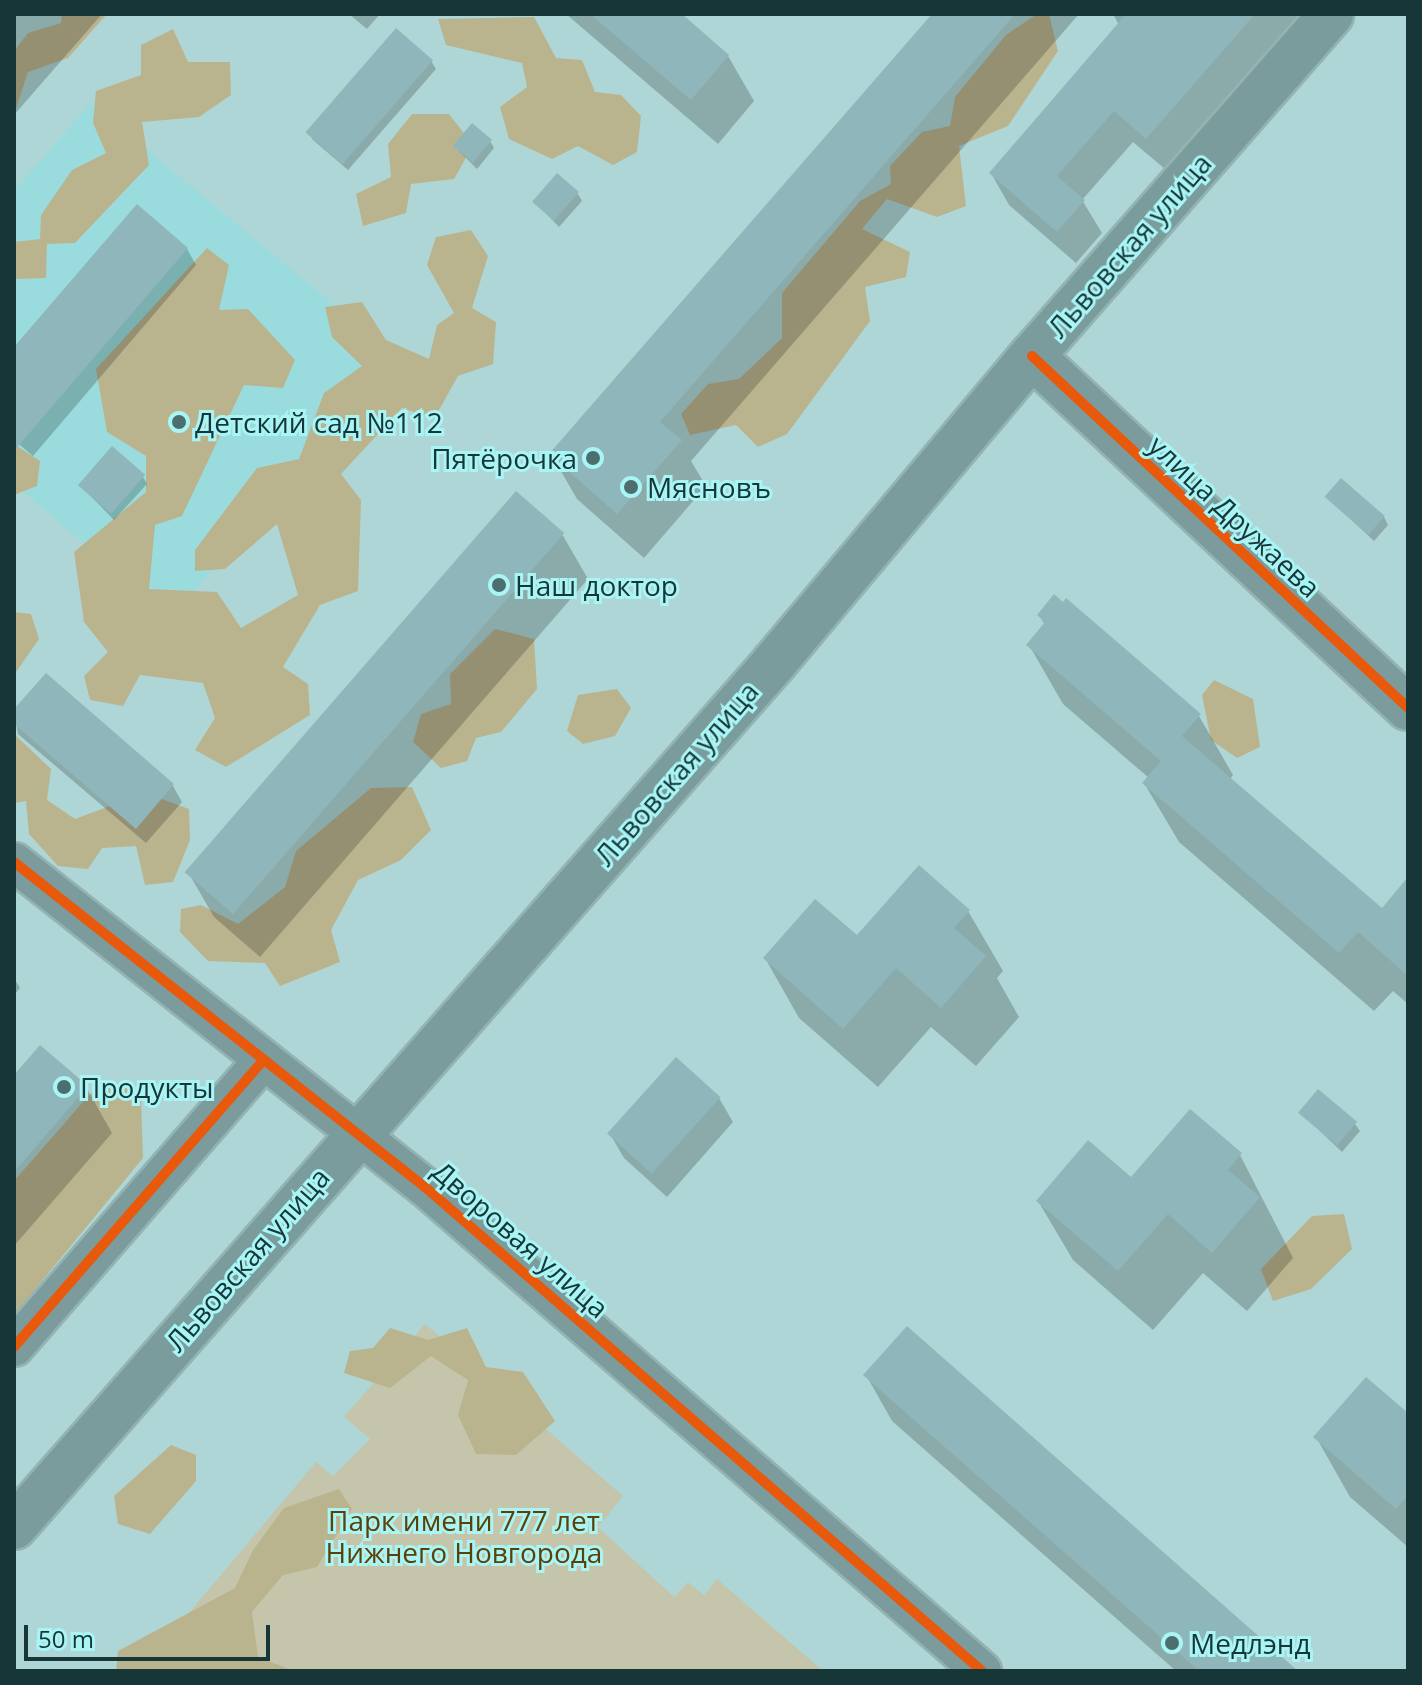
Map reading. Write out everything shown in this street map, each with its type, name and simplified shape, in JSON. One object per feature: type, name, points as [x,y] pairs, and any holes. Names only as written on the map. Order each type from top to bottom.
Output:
[{"type":"main road","name":"Львовская улица","points":[[14,1527],[355,1135],[774,663],[1032,356],[1331,14]]},
{"type":"street","name":"улица Дружаева","points":[[1032,356],[1408,708]]},
{"type":"street","name":"Дворовая улица","points":[[14,862],[355,1135],[425,1187],[982,1671]]},
{"type":"street","points":[[14,1347],[263,1061]]},
{"type":"shaded area","points":[[62,14],[107,14],[68,58],[28,72],[14,114],[14,51],[28,33],[61,23]]},
{"type":"shaded area","points":[[1037,14],[1049,14],[1058,51],[1008,126],[959,146],[966,206],[937,217],[887,199],[862,229],[910,252],[906,277],[865,287],[870,321],[787,434],[758,447],[736,425],[690,435],[681,414],[708,384],[739,379],[782,338],[782,293],[860,201],[891,184],[890,166],[922,132],[950,126],[955,97],[1006,35]]},
{"type":"shaded area","points":[[534,17],[556,58],[582,60],[595,92],[621,95],[641,116],[637,152],[613,165],[578,146],[552,159],[509,139],[500,107],[527,87],[522,63],[446,45],[438,19]]},
{"type":"shaded area","points":[[173,29],[188,62],[230,62],[231,95],[199,117],[142,122],[149,165],[75,243],[47,244],[46,278],[14,279],[14,242],[40,239],[41,215],[72,170],[106,153],[93,123],[96,91],[141,75],[141,45]]},
{"type":"shaded area","name":"Детский сад №112","points":[[91,103],[399,359],[171,617],[14,484],[14,191]]},
{"type":"shaded area","points":[[412,114],[449,114],[473,145],[454,179],[411,184],[406,213],[363,226],[356,194],[391,177],[388,144]]},
{"type":"shaded area","points":[[471,230],[488,256],[472,308],[496,322],[493,364],[458,376],[434,419],[402,408],[341,474],[361,500],[358,591],[320,605],[283,667],[308,684],[310,715],[226,767],[195,750],[215,718],[203,683],[140,675],[123,706],[90,700],[84,676],[108,652],[84,622],[74,552],[146,492],[146,456],[107,432],[96,369],[207,248],[229,265],[219,310],[248,309],[295,360],[283,388],[244,385],[182,516],[155,525],[149,589],[217,592],[241,628],[298,595],[277,524],[225,569],[195,571],[195,550],[257,468],[299,459],[324,393],[362,366],[332,337],[325,307],[362,302],[386,340],[429,359],[437,325],[454,313],[427,265],[436,237]]},
{"type":"shaded area","points":[[14,444],[40,461],[37,486],[14,495]]},
{"type":"shaded area","points":[[14,612],[31,614],[39,639],[14,675]]},
{"type":"shaded area","points":[[495,629],[534,639],[537,689],[501,732],[476,738],[467,761],[441,768],[413,742],[421,714],[451,704],[450,674]]},
{"type":"shaded area","points":[[1214,680],[1253,699],[1260,747],[1237,758],[1211,740],[1202,695]]},
{"type":"shaded area","points":[[617,689],[631,708],[615,736],[583,744],[567,731],[578,695]]},
{"type":"shaded area","points":[[14,734],[51,769],[47,800],[75,819],[145,793],[189,809],[190,840],[173,882],[145,885],[136,846],[102,848],[88,869],[58,866],[29,834],[26,801],[14,803]]},
{"type":"shaded area","points":[[412,787],[431,830],[401,860],[358,880],[331,930],[340,962],[280,986],[265,963],[208,961],[180,932],[181,909],[201,905],[238,924],[285,887],[296,851],[371,788]]},
{"type":"shaded area","points":[[120,1082],[141,1099],[143,1158],[14,1315],[14,1181],[90,1094]]},
{"type":"shaded area","points":[[1344,1214],[1352,1249],[1311,1289],[1273,1301],[1261,1269],[1312,1216]]},
{"type":"shaded area","points":[[390,1328],[428,1340],[467,1328],[486,1367],[523,1372],[555,1421],[516,1455],[476,1454],[458,1415],[468,1380],[431,1356],[390,1388],[344,1373],[350,1351],[373,1348]]},
{"type":"shaded area","points":[[171,1445],[196,1455],[196,1481],[150,1534],[118,1524],[114,1496]]},
{"type":"shaded area","points":[[339,1489],[352,1509],[317,1567],[283,1575],[252,1612],[258,1657],[294,1671],[116,1671],[118,1651],[235,1588],[253,1550],[284,1508]]},
{"type":"green space","name":"Парк имени 777 лет Нижнего Новгорода","points":[[425,1324],[623,1496],[598,1527],[674,1597],[688,1582],[704,1595],[717,1579],[823,1671],[140,1671],[316,1462],[333,1476],[370,1439],[344,1417]]},
{"type":"building","points":[[590,14],[682,14],[729,55],[691,100]]},
{"type":"building","points":[[932,14],[1015,14],[660,422],[682,440],[617,514],[549,454]]},
{"type":"building","points":[[1126,14],[1255,14],[1146,139],[1114,111],[1057,176],[1085,200],[1057,232],[989,173]]},
{"type":"building","points":[[396,28],[433,60],[342,164],[305,132]]},
{"type":"building","points":[[472,123],[492,140],[473,163],[453,146]]},
{"type":"building","points":[[557,173],[579,192],[554,221],[532,202]]},
{"type":"building","points":[[137,204],[188,248],[14,451],[14,347]]},
{"type":"building","points":[[112,446],[145,475],[111,514],[78,485]]},
{"type":"building","points":[[1341,478],[1385,516],[1368,535],[1325,497]]},
{"type":"building","points":[[516,491],[564,533],[233,914],[185,872]]},
{"type":"building","points":[[1054,594],[1063,602],[1066,598],[1201,714],[1182,736],[1382,908],[1408,877],[1408,976],[1358,932],[1339,953],[1142,783],[1161,761],[1026,645],[1045,622],[1037,615]]},
{"type":"building","points":[[46,673],[174,784],[136,829],[14,724],[14,709]]},
{"type":"building","points":[[919,865],[970,910],[954,928],[986,956],[941,1008],[896,968],[843,1029],[763,958],[815,899],[857,935]]},
{"type":"building","points":[[40,1045],[88,1086],[14,1172],[14,1075]]},
{"type":"building","points":[[676,1057],[721,1097],[652,1174],[607,1134]]},
{"type":"building","points":[[1318,1089],[1357,1122],[1337,1146],[1298,1113]]},
{"type":"building","points":[[1190,1109],[1242,1153],[1228,1170],[1260,1197],[1212,1253],[1168,1214],[1118,1271],[1036,1201],[1088,1140],[1131,1177]]},
{"type":"building","points":[[907,1326],[1298,1671],[1199,1671],[863,1375]]},
{"type":"building","points":[[1366,1377],[1408,1413],[1408,1495],[1396,1509],[1313,1437]]},
{"type":"cycle path","points":[[1032,356],[1408,708]]},
{"type":"cycle path","points":[[14,862],[425,1187],[982,1671]]},
{"type":"cycle path","points":[[14,1347],[263,1061]]},
{"type":"place","name":"Детский сад №112","points":[[179,422]]},
{"type":"place","name":"Пятёрочка","points":[[593,458]]},
{"type":"place","name":"Мясновъ","points":[[631,487]]},
{"type":"place","name":"Наш доктор","points":[[499,585]]},
{"type":"place","name":"Продукты","points":[[64,1087]]},
{"type":"place","name":"Медлэнд","points":[[1172,1643]]}]
